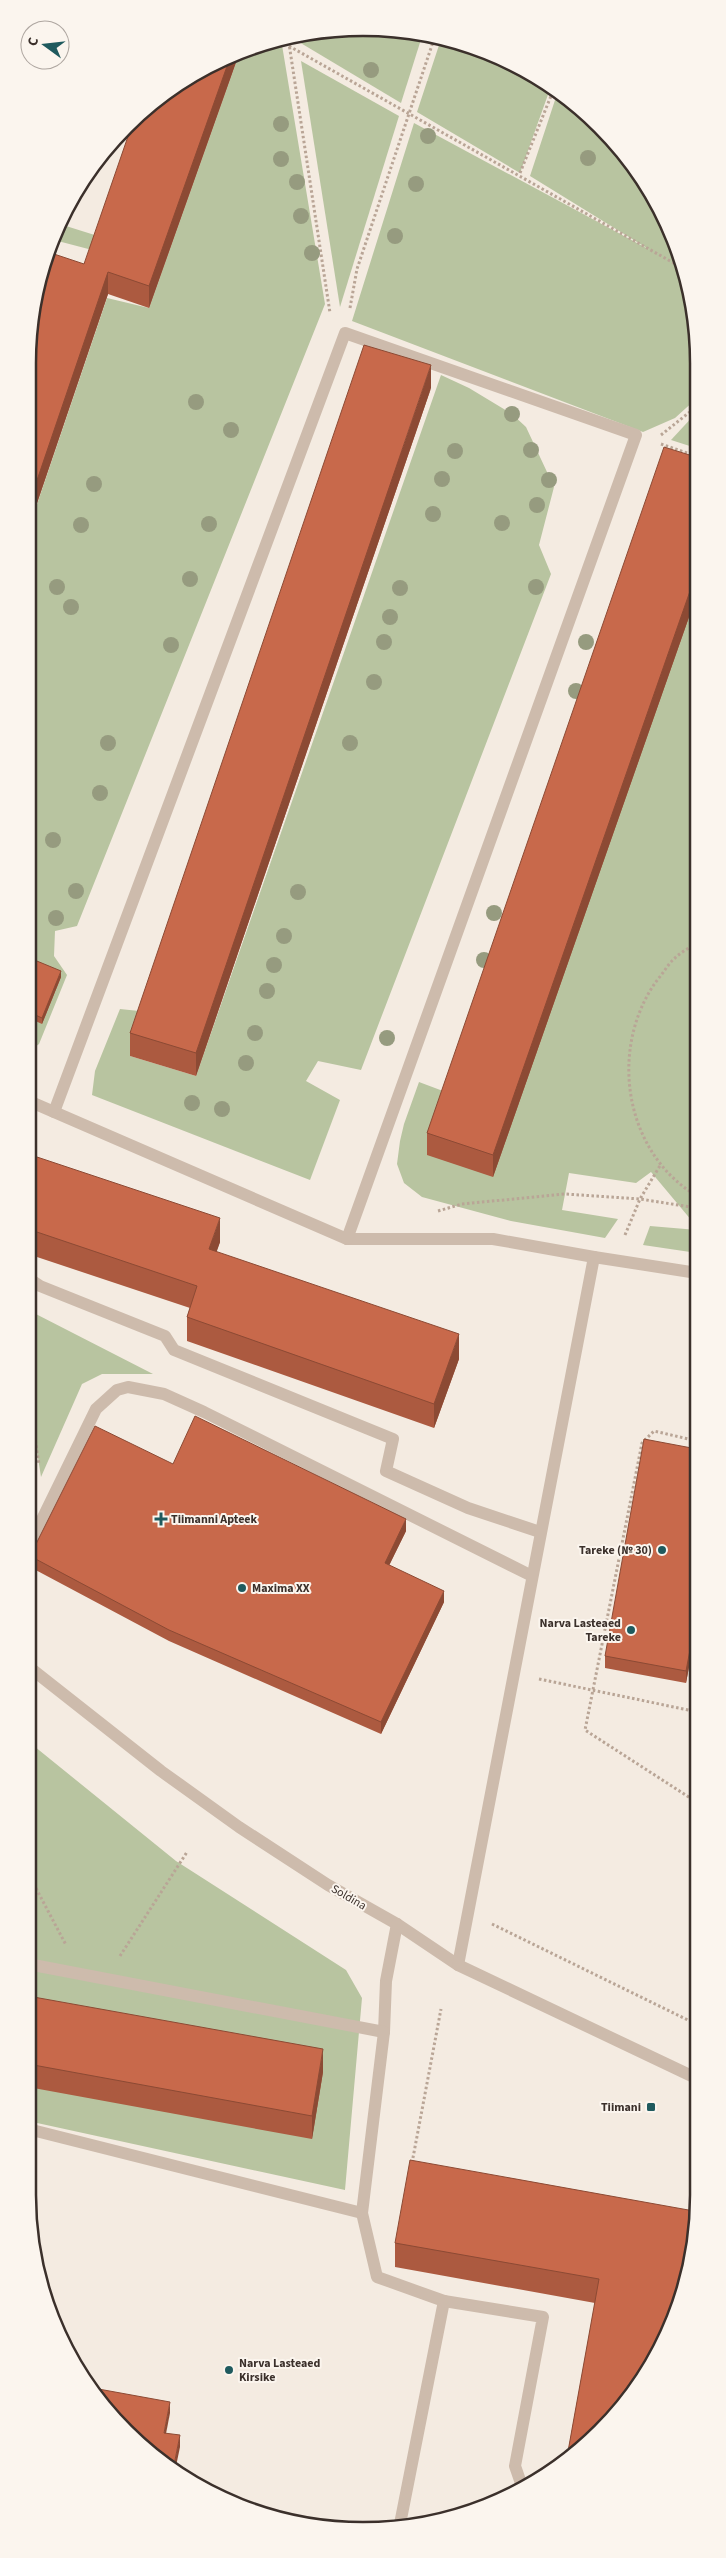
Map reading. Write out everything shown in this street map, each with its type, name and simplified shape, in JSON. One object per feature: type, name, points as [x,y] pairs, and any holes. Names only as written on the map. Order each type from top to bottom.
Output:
[{"type":"street","points":[[54,1112],[345,333],[636,436],[347,1239]]},
{"type":"street","points":[[36,1104],[347,1239],[493,1239],[690,1272]]},
{"type":"street","points":[[458,1965],[594,1257]]},
{"type":"street","points":[[36,1283],[165,1336],[174,1350],[393,1439],[386,1471],[468,1508],[540,1532]]},
{"type":"street","points":[[36,1532],[96,1409],[116,1390],[128,1387],[164,1394],[204,1412],[532,1576]]},
{"type":"street","name":"Soldina","points":[[36,1673],[161,1771],[239,1827],[328,1885],[397,1924],[458,1965],[690,2074]]},
{"type":"street","points":[[397,1924],[386,1981],[384,2032],[362,2213],[377,2277],[444,2301],[543,2317],[515,2466],[520,2481]]},
{"type":"street","points":[[36,1965],[384,2032]]},
{"type":"street","points":[[36,2131],[362,2213]]},
{"type":"street","points":[[401,2519],[444,2301]]},
{"type":"path","points":[[345,333],[357,269],[432,44]]},
{"type":"path","points":[[289,46],[674,263]]},
{"type":"path","points":[[289,46],[337,355]]},
{"type":"path","points":[[520,173],[551,95]]},
{"type":"path","points":[[636,436],[690,454]]},
{"type":"path","points":[[690,948],[674,958],[646,996],[630,1044],[628,1079],[634,1114],[645,1140],[661,1164],[683,1188],[690,1192]]},
{"type":"path","points":[[614,1260],[640,1199],[661,1164]]},
{"type":"path","points":[[435,1212],[462,1204],[565,1194],[640,1199],[690,1207]]},
{"type":"path","points":[[690,1439],[654,1431],[642,1443],[585,1730],[690,1797]]},
{"type":"path","points":[[36,1447],[39,1468]]},
{"type":"path","points":[[514,1674],[690,1710]]},
{"type":"path","points":[[105,1979],[187,1852]]},
{"type":"path","points":[[36,1888],[82,1974]]},
{"type":"path","points":[[468,1912],[690,2021]]},
{"type":"path","points":[[412,2165],[441,2009]]},
{"type":"green space","points":[[363,36],[420,42],[401,103],[300,43],[320,39]]},
{"type":"green space","points":[[439,45],[488,61],[508,70],[548,94],[520,173],[417,112]]},
{"type":"green space","points":[[282,46],[325,304],[77,926],[55,931],[54,956],[67,975],[39,1044],[36,1046],[36,507],[107,298],[149,308],[236,62]]},
{"type":"green space","points":[[301,61],[399,116],[340,307]]},
{"type":"green space","points":[[555,99],[594,132],[635,181],[665,238],[679,278],[687,320],[690,404],[675,418],[643,432],[352,321],[414,123],[650,250],[530,176]]},
{"type":"green space","points":[[66,226],[101,237],[96,251],[60,242]]},
{"type":"green space","points":[[441,375],[469,388],[512,414],[526,427],[554,487],[539,545],[551,574],[361,1070],[318,1061],[306,1081],[340,1100],[310,1180],[92,1095],[95,1071],[120,1009],[139,1011],[130,1056],[196,1076]]},
{"type":"green space","points":[[690,419],[690,446],[671,440]]},
{"type":"green space","points":[[690,587],[690,1219],[651,1172],[636,1183],[569,1173],[562,1210],[618,1219],[605,1238],[511,1221],[422,1197],[404,1183],[397,1164],[400,1141],[419,1082],[443,1091]]},
{"type":"green space","points":[[650,1226],[690,1229],[690,1252],[643,1245]]},
{"type":"green space","points":[[36,1314],[153,1374],[102,1374],[82,1384],[41,1477],[36,1445]]},
{"type":"green space","points":[[36,1748],[176,1861],[346,1970],[362,1998],[345,2190],[36,2123]]},
{"type":"building","points":[[227,66],[149,286],[108,272],[36,483],[37,342],[47,278],[55,254],[84,264],[128,136],[148,117],[181,91]]},
{"type":"building","points":[[364,345],[431,365],[196,1053],[130,1033]]},
{"type":"building","points":[[664,447],[690,455],[690,591],[493,1155],[427,1133]]},
{"type":"building","points":[[36,961],[61,971],[42,1018],[36,1015]]},
{"type":"building","points":[[36,1157],[220,1218],[209,1249],[459,1334],[434,1404],[187,1317],[197,1286],[36,1232]]},
{"type":"building","name":"Maxima XX","points":[[195,1416],[406,1519],[385,1563],[444,1591],[381,1722],[169,1630],[36,1559],[36,1544],[95,1426],[173,1464]]},
{"type":"building","name":"Tareke (№ 30)","points":[[644,1439],[690,1448],[690,1650],[686,1671],[605,1656]]},
{"type":"building","points":[[36,1997],[323,2049],[312,2116],[36,2065]]},
{"type":"building","points":[[410,2160],[689,2210],[687,2238],[679,2280],[656,2340],[635,2377],[622,2394],[594,2426],[568,2449],[599,2279],[395,2243]]},
{"type":"building","points":[[100,2389],[170,2402],[164,2433],[180,2435],[175,2462],[132,2426]]},
{"type":"place","name":"Tiimanni Apteek","points":[[161,1519]]},
{"type":"place","name":"Tareke (№ 30)","points":[[662,1550]]},
{"type":"place","name":"Maxima XX","points":[[242,1588]]},
{"type":"place","name":"Narva Lasteaed Tareke","points":[[631,1630]]},
{"type":"place","name":"Tiimani","points":[[651,2107]]},
{"type":"place","name":"Narva Lasteaed Kirsike","points":[[229,2370]]}]
